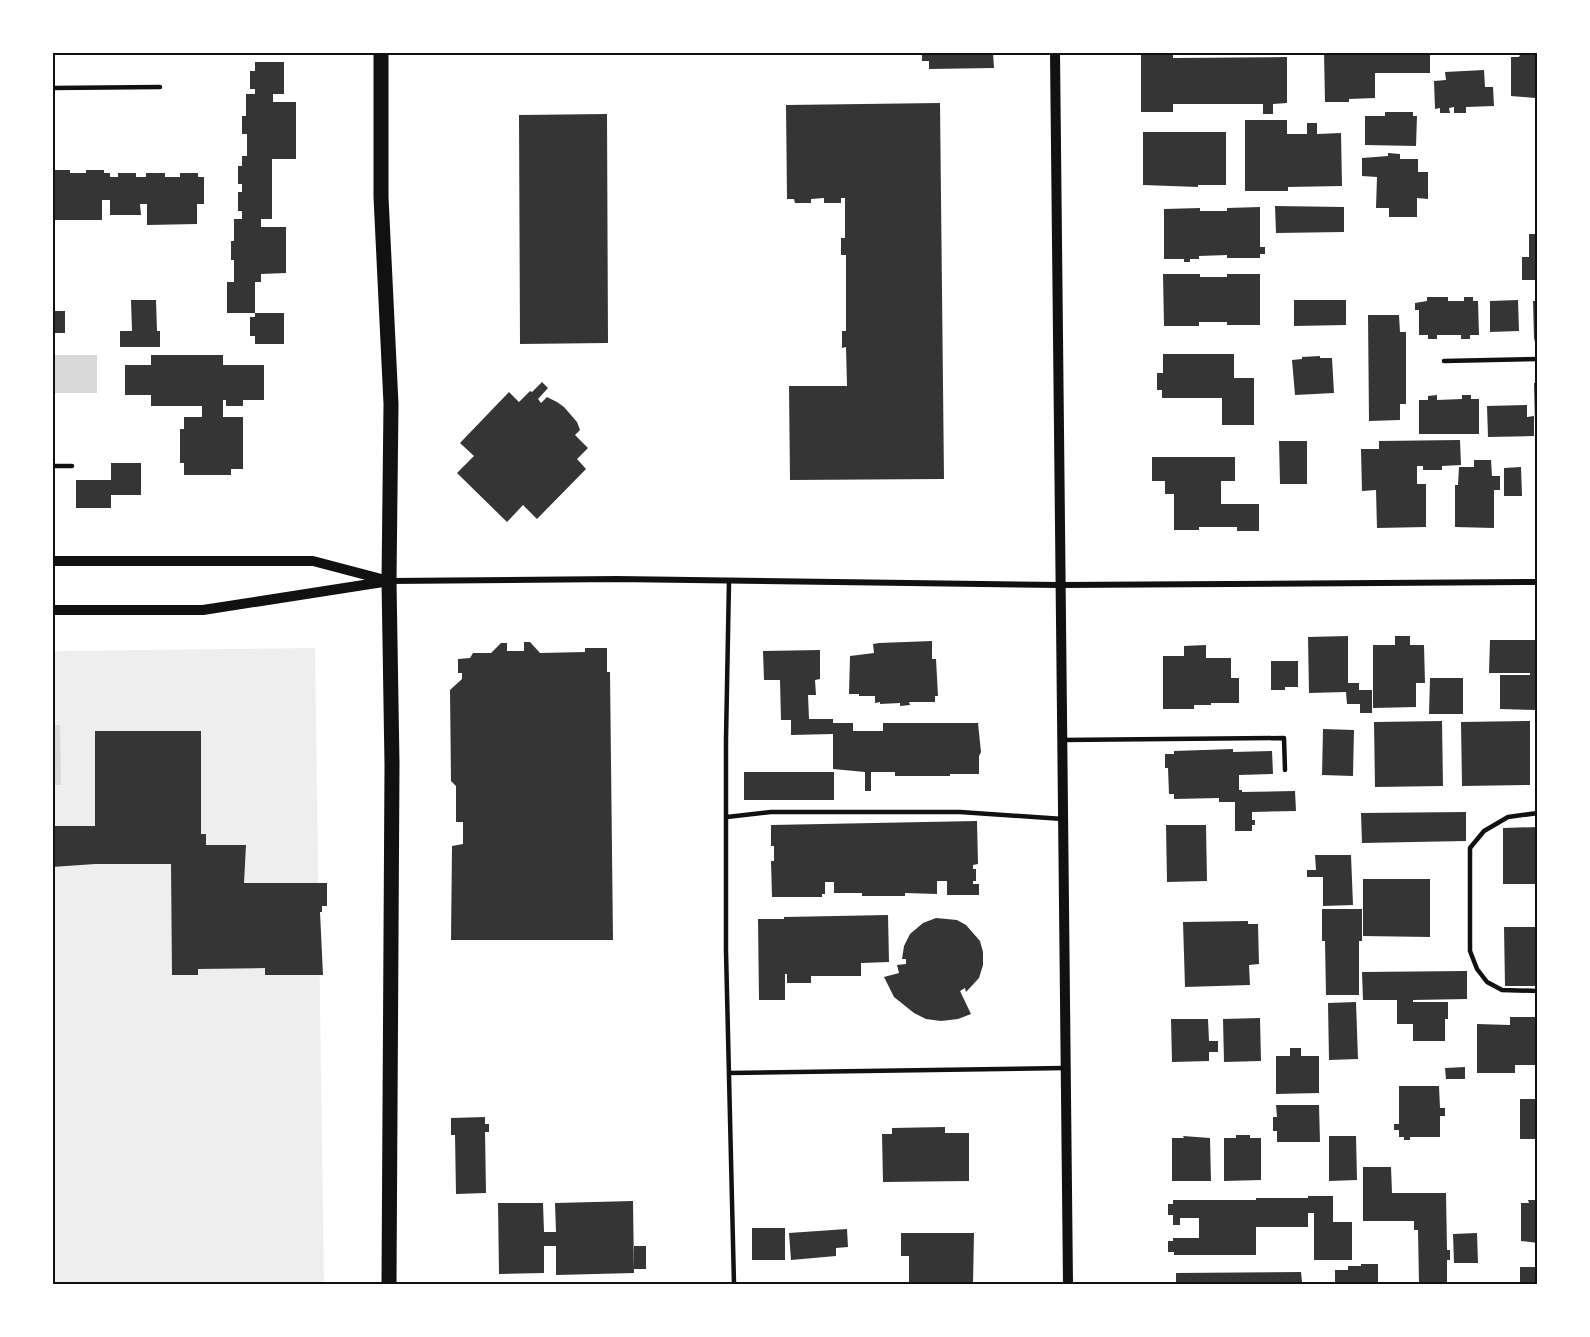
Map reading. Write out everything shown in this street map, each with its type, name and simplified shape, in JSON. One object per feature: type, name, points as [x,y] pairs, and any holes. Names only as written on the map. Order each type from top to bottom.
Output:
[{"type":"main road","points":[[381,52],[381,197],[391,404],[389,581],[392,764],[389,1284]]},
{"type":"street","points":[[1056,52],[1068,1284]]},
{"type":"street","points":[[52,561],[313,561],[389,581]]},
{"type":"street","points":[[52,610],[203,610],[389,581],[605,579],[1060,585],[1538,582]]},
{"type":"lane","points":[[52,88],[160,87]]},
{"type":"lane","points":[[1444,361],[1538,360]]},
{"type":"lane","points":[[52,466],[72,466]]},
{"type":"lane","points":[[729,581],[726,951],[734,1284]]},
{"type":"lane","points":[[1062,740],[1284,738],[1285,770]]},
{"type":"lane","points":[[727,817],[771,813],[960,813],[1063,819]]},
{"type":"lane","points":[[1538,813],[1508,817],[1484,831],[1470,848],[1470,951],[1477,969],[1487,982],[1502,990],[1538,991]]},
{"type":"lane","points":[[729,1072],[1065,1068]]},
{"type":"shaded area","points":[[53,355],[97,355],[97,393],[53,393]]},
{"type":"shaded area","points":[[315,648],[324,1284],[53,1284],[53,651]]},
{"type":"shaded area","points":[[53,725],[60,725],[61,785],[53,785]]},
{"type":"building","points":[[922,52],[993,52],[994,68],[929,69],[929,61],[922,61]]},
{"type":"building","points":[[1141,52],[1173,52],[1173,58],[1287,57],[1287,103],[1273,104],[1273,114],[1263,114],[1263,104],[1173,104],[1173,112],[1141,112]]},
{"type":"building","points":[[1324,52],[1430,52],[1430,73],[1375,73],[1375,98],[1349,99],[1349,102],[1325,102]]},
{"type":"building","points":[[1538,55],[1538,102],[1535,102],[1535,98],[1511,96],[1511,57]]},
{"type":"building","points":[[255,62],[284,62],[284,94],[273,94],[273,102],[296,102],[296,159],[272,159],[272,219],[261,219],[261,227],[286,227],[286,273],[261,274],[261,282],[255,282],[255,313],[227,313],[227,282],[234,282],[231,241],[234,241],[234,219],[242,219],[242,211],[238,211],[238,192],[242,192],[242,184],[238,184],[238,166],[242,166],[242,156],[247,156],[247,134],[242,134],[242,116],[246,116],[246,94],[255,94],[255,89],[250,89],[250,71],[255,71]]},
{"type":"building","points":[[1484,70],[1485,87],[1493,87],[1494,106],[1466,107],[1466,113],[1454,113],[1454,107],[1449,108],[1450,113],[1440,113],[1440,108],[1435,109],[1434,81],[1446,80],[1445,72]]},
{"type":"building","points":[[940,103],[944,479],[790,480],[789,386],[847,386],[846,347],[842,348],[842,331],[846,331],[846,255],[841,255],[841,238],[845,238],[845,198],[841,198],[841,203],[824,203],[824,198],[811,199],[811,203],[795,203],[794,199],[787,199],[786,105]]},
{"type":"building","points":[[1385,112],[1413,112],[1413,116],[1417,116],[1416,146],[1365,145],[1365,116],[1385,116]]},
{"type":"building","points":[[607,114],[608,343],[520,344],[519,115]]},
{"type":"building","points":[[1245,120],[1287,120],[1287,134],[1307,134],[1307,123],[1317,123],[1317,134],[1341,133],[1342,186],[1288,187],[1288,191],[1245,191]]},
{"type":"building","points":[[1143,132],[1226,132],[1226,185],[1198,185],[1198,187],[1143,185]]},
{"type":"building","points":[[1388,153],[1400,154],[1400,159],[1418,159],[1418,172],[1428,172],[1428,199],[1417,198],[1417,217],[1389,217],[1389,208],[1376,208],[1377,177],[1362,176],[1362,158],[1388,156]]},
{"type":"building","points":[[52,170],[86,173],[86,170],[104,170],[104,173],[110,173],[110,177],[118,177],[118,173],[136,173],[136,177],[146,177],[146,173],[165,173],[165,177],[180,177],[180,173],[198,173],[198,177],[204,177],[204,204],[197,204],[197,224],[147,225],[147,204],[140,204],[141,215],[110,215],[110,200],[102,200],[102,220],[53,220]]},
{"type":"building","points":[[1275,206],[1344,207],[1344,232],[1276,233]]},
{"type":"building","points":[[1260,207],[1260,247],[1265,247],[1265,254],[1260,254],[1260,258],[1227,258],[1227,255],[1199,256],[1199,259],[1190,259],[1190,262],[1184,262],[1184,259],[1164,259],[1164,209],[1200,208],[1200,211],[1227,211],[1227,208]]},
{"type":"building","points":[[1529,234],[1538,234],[1538,280],[1522,280],[1522,257],[1529,257]]},
{"type":"building","points":[[1163,274],[1227,277],[1227,274],[1260,274],[1260,325],[1199,322],[1199,326],[1164,326]]},
{"type":"building","points":[[1427,297],[1448,297],[1448,301],[1464,301],[1464,297],[1473,297],[1473,301],[1478,301],[1479,335],[1470,335],[1470,339],[1461,339],[1461,335],[1437,335],[1437,339],[1428,339],[1428,335],[1419,335],[1419,310],[1415,310],[1415,303],[1427,301]]},
{"type":"building","points":[[131,300],[156,300],[160,347],[120,347],[120,331],[132,331]]},
{"type":"building","points":[[1294,300],[1346,300],[1346,325],[1294,326]]},
{"type":"building","points":[[1518,300],[1519,331],[1490,332],[1490,301]]},
{"type":"building","points":[[1533,301],[1538,301],[1538,342],[1535,342],[1534,338]]},
{"type":"building","points":[[52,311],[65,311],[65,333],[52,333]]},
{"type":"building","points":[[255,313],[284,313],[284,344],[255,344],[255,336],[250,336],[250,317],[255,317]]},
{"type":"building","points":[[1368,315],[1399,315],[1400,332],[1406,332],[1406,404],[1400,404],[1400,420],[1369,421]]},
{"type":"building","points":[[1163,354],[1234,354],[1234,378],[1254,378],[1254,425],[1222,425],[1222,398],[1162,398],[1162,390],[1157,390],[1157,373],[1163,373]]},
{"type":"building","points":[[151,355],[223,355],[223,365],[264,365],[264,400],[243,400],[243,406],[226,406],[226,400],[223,400],[223,417],[243,417],[243,469],[231,469],[231,475],[184,475],[184,463],[180,463],[180,429],[184,429],[184,417],[202,417],[202,406],[151,406],[151,395],[125,395],[125,365],[151,365]]},
{"type":"building","points":[[1320,356],[1320,358],[1332,358],[1334,393],[1295,395],[1292,360]]},
{"type":"building","points":[[542,382],[548,388],[538,399],[541,403],[547,397],[557,402],[577,422],[580,430],[575,435],[588,448],[577,459],[586,469],[537,519],[523,505],[507,522],[457,473],[474,456],[460,443],[509,392],[519,402]]},
{"type":"building","points":[[1534,383],[1538,383],[1538,423],[1535,423]]},
{"type":"building","points":[[1437,395],[1437,400],[1462,399],[1462,395],[1471,395],[1471,399],[1479,399],[1479,434],[1419,434],[1419,400],[1428,400],[1428,396]]},
{"type":"building","points":[[1527,405],[1527,417],[1534,416],[1534,436],[1488,437],[1487,406]]},
{"type":"building","points":[[1460,440],[1461,465],[1442,466],[1442,470],[1423,470],[1423,466],[1417,466],[1417,484],[1426,484],[1426,527],[1377,528],[1376,490],[1362,491],[1361,449],[1379,449],[1379,441]]},
{"type":"building","points":[[1279,441],[1307,441],[1307,484],[1280,484]]},
{"type":"building","points":[[1152,457],[1235,457],[1235,481],[1221,481],[1221,504],[1259,504],[1259,531],[1237,531],[1237,527],[1199,527],[1199,530],[1174,530],[1174,494],[1165,494],[1165,481],[1152,481]]},
{"type":"building","points":[[1474,460],[1491,460],[1492,476],[1500,476],[1500,490],[1494,490],[1494,528],[1455,527],[1455,485],[1458,485],[1459,467],[1474,467]]},
{"type":"building","points":[[111,463],[141,463],[141,495],[111,495],[111,508],[76,508],[76,480],[111,480]]},
{"type":"building","points":[[1521,467],[1522,496],[1504,496],[1504,468]]},
{"type":"building","points":[[1348,636],[1348,683],[1359,683],[1359,690],[1372,690],[1372,713],[1360,713],[1360,704],[1347,704],[1346,692],[1309,693],[1308,637]]},
{"type":"building","points":[[1395,636],[1410,636],[1410,645],[1424,645],[1425,683],[1416,683],[1416,707],[1373,708],[1373,645],[1395,645]]},
{"type":"building","points":[[1490,640],[1538,640],[1538,710],[1500,709],[1500,675],[1530,675],[1530,673],[1489,673]]},
{"type":"building","points":[[932,641],[932,659],[936,659],[938,696],[935,696],[935,702],[909,702],[910,705],[900,706],[900,703],[875,703],[875,696],[849,694],[850,656],[874,653],[873,644]]},
{"type":"building","points":[[524,642],[530,642],[540,653],[585,652],[585,648],[607,648],[607,672],[610,672],[613,940],[451,940],[452,846],[463,844],[463,822],[456,822],[456,786],[451,781],[450,690],[462,679],[462,673],[458,673],[458,659],[470,658],[473,653],[491,653],[501,643],[507,643],[507,651],[524,651]]},
{"type":"building","points":[[1206,645],[1206,658],[1231,658],[1231,678],[1239,678],[1239,703],[1194,705],[1194,709],[1163,709],[1163,656],[1184,656],[1184,646]]},
{"type":"building","points":[[820,650],[820,679],[815,680],[816,695],[808,695],[809,719],[833,719],[833,723],[853,723],[853,731],[883,731],[883,723],[978,723],[981,752],[979,774],[895,776],[895,772],[871,772],[871,791],[865,791],[865,772],[833,769],[833,734],[791,735],[791,720],[781,720],[780,680],[764,680],[763,651]]},
{"type":"building","points":[[1271,661],[1298,661],[1298,687],[1271,690]]},
{"type":"building","points":[[1430,678],[1463,678],[1463,714],[1429,714]]},
{"type":"building","points":[[1442,721],[1443,786],[1375,787],[1374,722]]},
{"type":"building","points":[[1530,721],[1530,785],[1462,786],[1461,722]]},
{"type":"building","points":[[1323,729],[1354,730],[1353,776],[1322,775]]},
{"type":"building","points":[[95,731],[201,731],[201,834],[206,834],[206,845],[246,845],[244,883],[327,883],[327,906],[322,906],[322,912],[320,912],[323,975],[265,975],[265,968],[198,969],[198,975],[172,975],[171,864],[95,864],[52,867],[52,826],[95,826]]},
{"type":"building","points":[[1233,749],[1233,752],[1272,751],[1273,774],[1239,775],[1239,790],[1242,792],[1295,791],[1296,811],[1252,812],[1255,825],[1252,825],[1252,831],[1235,831],[1235,802],[1219,802],[1219,798],[1174,799],[1174,794],[1169,794],[1165,754],[1174,754],[1174,751]]},
{"type":"building","points":[[744,772],[834,772],[834,800],[744,800]]},
{"type":"building","points":[[1466,812],[1466,841],[1362,843],[1361,813]]},
{"type":"building","points":[[977,821],[978,864],[973,865],[973,869],[976,869],[976,881],[973,881],[973,884],[979,884],[979,895],[947,895],[947,881],[937,881],[937,894],[905,893],[905,896],[862,896],[862,893],[834,893],[834,882],[825,882],[825,894],[822,894],[822,897],[772,897],[771,861],[774,861],[774,846],[771,846],[771,825]]},
{"type":"building","points":[[1166,825],[1206,825],[1207,881],[1167,882]]},
{"type":"building","points":[[1538,827],[1538,884],[1503,884],[1503,828]]},
{"type":"building","points":[[1315,855],[1351,855],[1353,905],[1323,906],[1323,877],[1307,877],[1307,870],[1316,870]]},
{"type":"building","points":[[1363,879],[1430,879],[1430,937],[1363,936]]},
{"type":"building","points":[[1322,909],[1362,909],[1362,941],[1359,941],[1359,995],[1326,995]]},
{"type":"building","points":[[888,915],[889,962],[861,963],[861,976],[811,976],[811,983],[787,983],[787,974],[785,974],[785,1000],[759,1000],[758,919]]},
{"type":"building","points":[[936,918],[957,920],[966,925],[980,941],[983,952],[983,965],[979,978],[966,992],[965,988],[960,991],[971,1014],[958,1019],[941,1021],[926,1019],[914,1013],[894,997],[884,977],[899,973],[897,965],[906,964],[906,959],[902,959],[904,946],[910,934],[923,923]]},
{"type":"building","points":[[1248,921],[1248,924],[1258,924],[1259,964],[1249,965],[1250,985],[1185,987],[1183,922]]},
{"type":"building","points":[[1504,927],[1538,927],[1538,986],[1505,986]]},
{"type":"building","points":[[1467,971],[1467,999],[1413,1000],[1413,1002],[1448,1002],[1445,1041],[1413,1041],[1413,1024],[1397,1024],[1397,1000],[1363,1000],[1362,972]]},
{"type":"building","points":[[1356,1002],[1358,1059],[1329,1060],[1328,1003]]},
{"type":"building","points":[[1510,1017],[1538,1017],[1538,1065],[1515,1065],[1515,1073],[1477,1073],[1477,1024],[1510,1025]]},
{"type":"building","points":[[1260,1018],[1261,1061],[1224,1062],[1223,1019]]},
{"type":"building","points":[[1171,1019],[1208,1019],[1209,1041],[1218,1041],[1218,1052],[1209,1052],[1209,1061],[1172,1062]]},
{"type":"building","points":[[1290,1048],[1301,1048],[1301,1056],[1319,1056],[1319,1093],[1276,1094],[1276,1056],[1290,1056]]},
{"type":"building","points":[[1465,1067],[1465,1079],[1446,1079],[1445,1068]]},
{"type":"building","points":[[1399,1086],[1439,1086],[1440,1108],[1445,1108],[1445,1116],[1440,1116],[1440,1137],[1410,1137],[1410,1140],[1404,1140],[1404,1137],[1399,1137],[1399,1130],[1394,1130],[1394,1124],[1399,1124]]},
{"type":"building","points":[[1520,1099],[1538,1099],[1538,1139],[1520,1139]]},
{"type":"building","points":[[1276,1105],[1319,1105],[1320,1142],[1277,1142],[1277,1131],[1273,1131],[1273,1117],[1277,1117]]},
{"type":"building","points":[[485,1117],[485,1124],[489,1124],[489,1132],[485,1132],[486,1193],[456,1194],[455,1135],[451,1135],[451,1118]]},
{"type":"building","points":[[945,1127],[945,1133],[969,1133],[969,1181],[883,1182],[882,1134],[892,1134],[892,1128]]},
{"type":"building","points":[[1236,1135],[1261,1138],[1261,1180],[1224,1181],[1224,1138],[1236,1138]]},
{"type":"building","points":[[1183,1136],[1210,1138],[1211,1181],[1172,1181],[1172,1138],[1184,1138]]},
{"type":"building","points":[[1329,1136],[1356,1136],[1357,1180],[1329,1181]]},
{"type":"building","points":[[1363,1167],[1391,1167],[1392,1193],[1446,1193],[1447,1250],[1450,1250],[1450,1260],[1447,1260],[1447,1284],[1419,1284],[1418,1230],[1414,1230],[1414,1221],[1363,1221]]},
{"type":"building","points":[[1308,1196],[1333,1196],[1333,1222],[1352,1222],[1352,1260],[1314,1260],[1314,1213],[1308,1213],[1308,1227],[1256,1227],[1256,1255],[1174,1255],[1174,1252],[1168,1252],[1168,1241],[1173,1241],[1173,1238],[1199,1238],[1199,1218],[1180,1218],[1180,1225],[1173,1225],[1173,1215],[1168,1215],[1168,1204],[1173,1204],[1173,1200],[1256,1200],[1256,1198],[1308,1198]]},
{"type":"building","points":[[1528,1200],[1538,1200],[1538,1243],[1521,1241],[1521,1203],[1529,1203]]},
{"type":"building","points":[[633,1201],[634,1273],[556,1275],[556,1246],[544,1246],[544,1273],[499,1274],[498,1203],[543,1203],[544,1232],[556,1232],[555,1203]]},
{"type":"building","points":[[752,1228],[785,1228],[785,1260],[752,1260]]},
{"type":"building","points":[[847,1229],[848,1247],[836,1248],[836,1256],[791,1260],[789,1233]]},
{"type":"building","points":[[901,1233],[974,1233],[973,1284],[909,1284],[909,1256],[901,1256]]},
{"type":"building","points":[[1477,1233],[1478,1263],[1454,1263],[1453,1234]]},
{"type":"building","points":[[634,1246],[646,1246],[646,1269],[634,1269]]},
{"type":"building","points":[[1361,1264],[1378,1264],[1378,1284],[1335,1284],[1335,1270],[1348,1270],[1348,1266],[1361,1266]]},
{"type":"building","points":[[1520,1267],[1538,1267],[1538,1284],[1520,1282]]},
{"type":"building","points":[[1301,1272],[1302,1282],[1308,1282],[1308,1284],[1176,1284],[1176,1273]]}]
